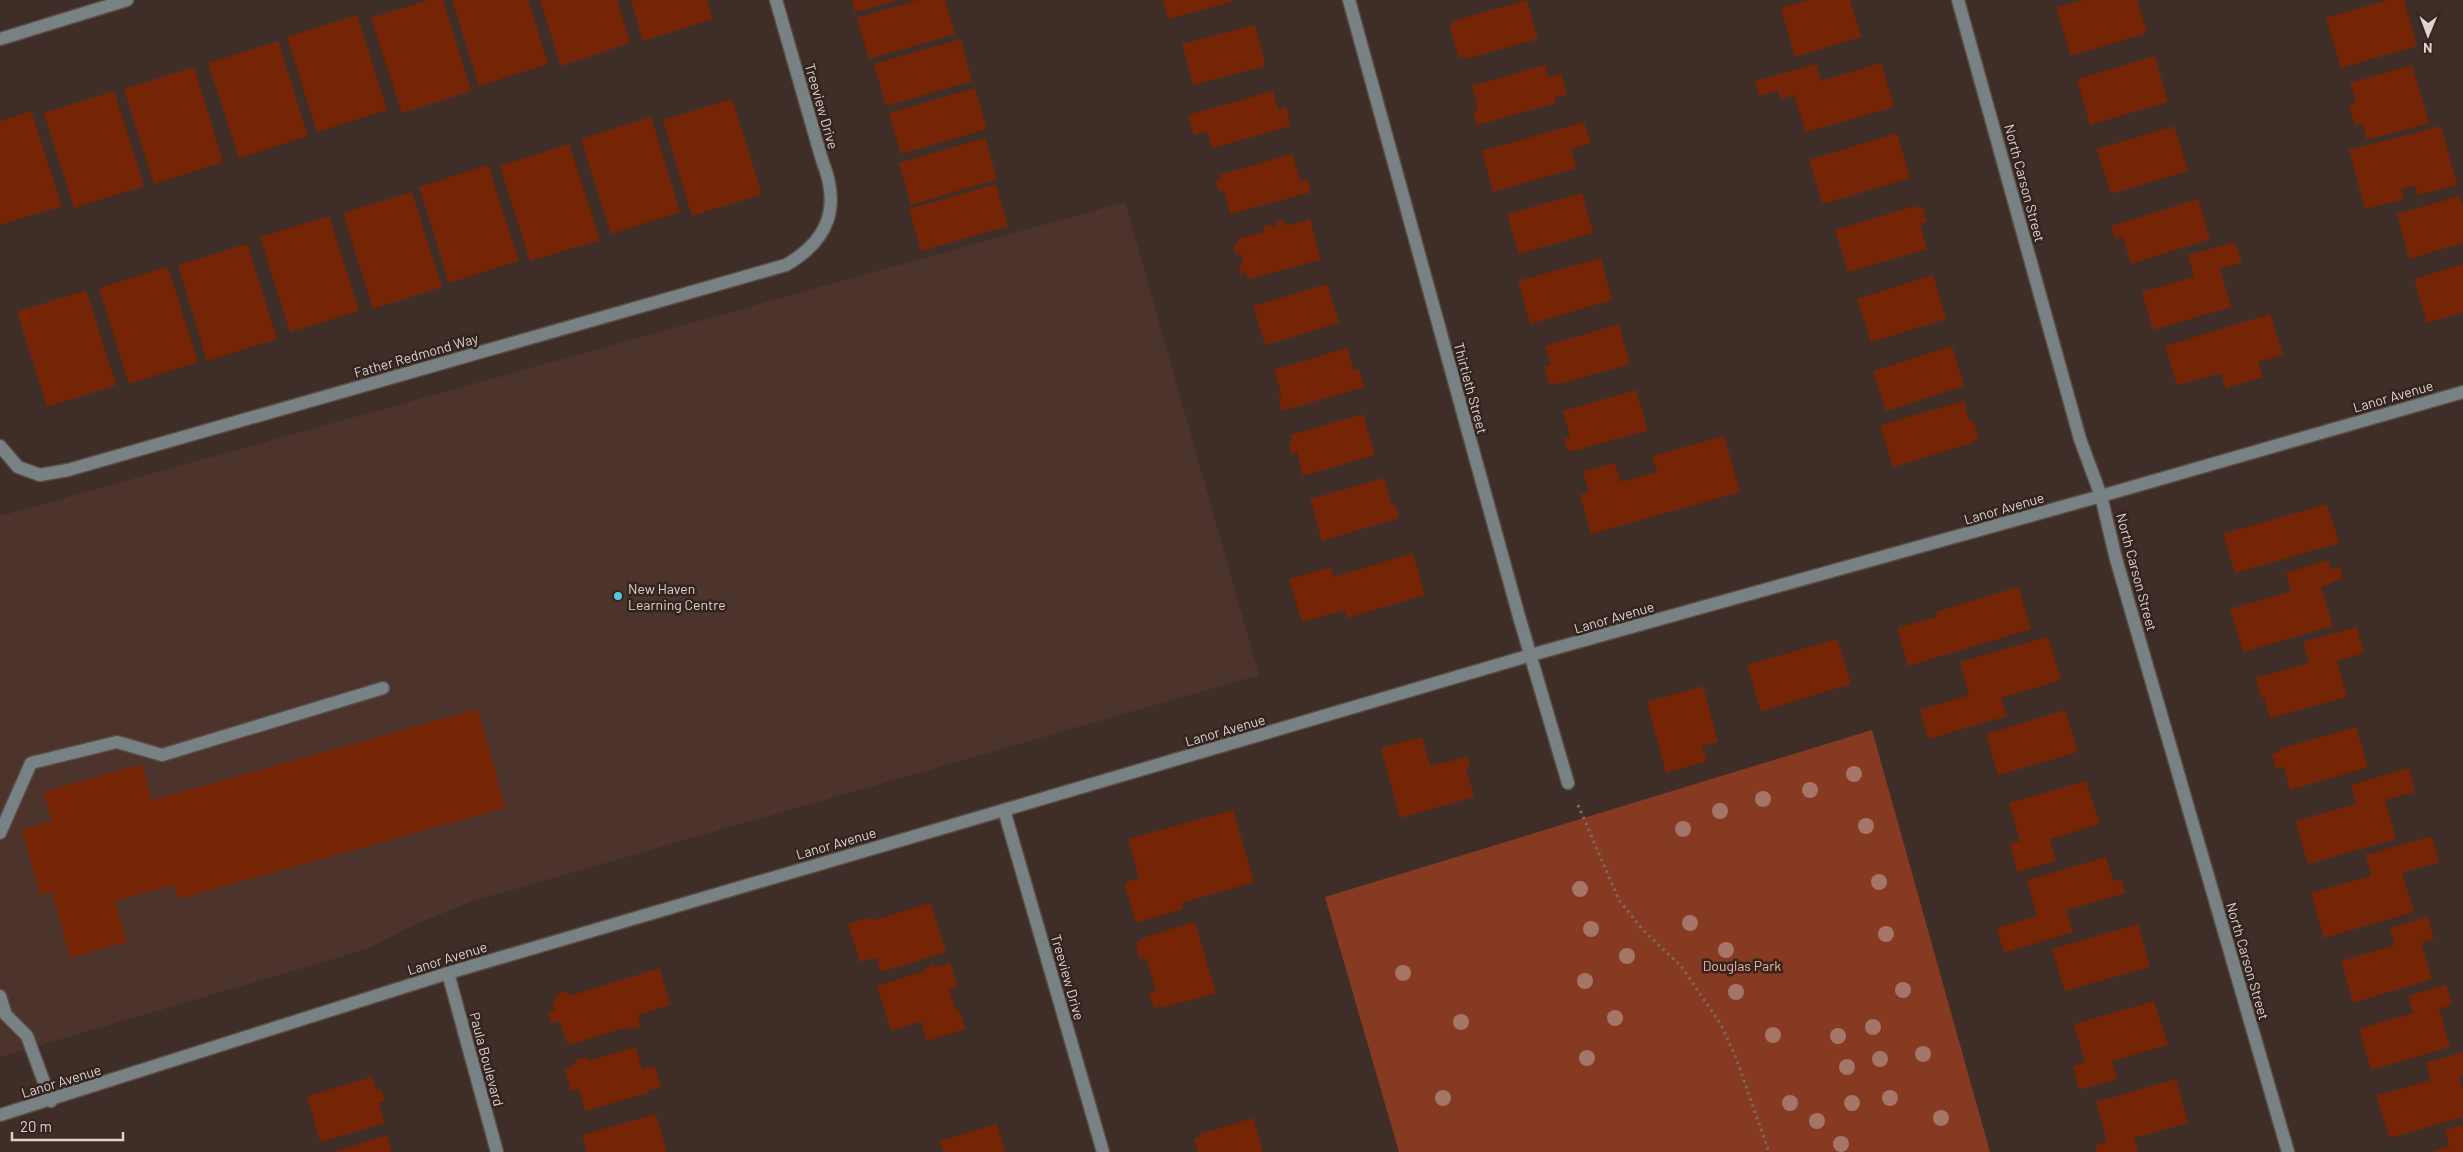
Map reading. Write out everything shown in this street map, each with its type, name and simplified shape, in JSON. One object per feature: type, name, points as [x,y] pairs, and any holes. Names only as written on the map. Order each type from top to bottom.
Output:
[{"type":"street","points":[[0,39],[127,0]]},
{"type":"street","name":"Treeview Drive","points":[[776,0],[822,160],[830,179],[832,200],[828,221]]},
{"type":"street","name":"Thirtieth Street","points":[[1348,0],[1530,655],[1568,783]]},
{"type":"street","name":"North Carson Street","points":[[1958,0],[2080,439],[2101,496],[2116,559],[2288,1152]]},
{"type":"street","name":"Father Redmond Way","points":[[0,448],[18,467],[40,475],[68,470],[786,265],[804,254],[814,244],[828,221]]},
{"type":"street","name":"Lanor Avenue","points":[[0,1115],[50,1101],[448,973],[1530,655],[2101,496],[2463,392]]},
{"type":"street","points":[[0,832],[31,763],[117,742],[162,755],[384,688]]},
{"type":"street","name":"Treeview Drive","points":[[1004,810],[1103,1152]]},
{"type":"street","name":"Paula Boulevard","points":[[448,973],[497,1152]]},
{"type":"street","points":[[0,996],[6,1015],[27,1036],[50,1101]]},
{"type":"path","points":[[1568,783],[1620,900],[1643,930],[1681,966],[1720,1023],[1735,1055],[1770,1152]]},
{"type":"shaded area","name":"New Haven Learning Centre","points":[[1125,202],[1259,675],[473,901],[416,924],[367,949],[0,1057],[0,516]]},
{"type":"green space","name":"Douglas Park","points":[[1872,730],[1990,1152],[1399,1152],[1325,897]]},
{"type":"building","points":[[428,0],[443,0],[471,91],[402,113],[371,18]]},
{"type":"building","points":[[452,0],[528,0],[548,64],[479,86]]},
{"type":"building","points":[[540,0],[617,0],[630,43],[561,66]]},
{"type":"building","points":[[631,0],[707,0],[713,19],[643,41]]},
{"type":"building","points":[[852,0],[895,0],[896,1],[855,12]]},
{"type":"building","points":[[918,0],[945,0],[955,34],[869,59],[857,18]]},
{"type":"building","points":[[1163,0],[1235,0],[1235,1],[1168,19]]},
{"type":"building","points":[[1527,0],[1538,39],[1466,59],[1465,57],[1459,58],[1449,25],[1454,24],[1453,21]]},
{"type":"building","points":[[1808,0],[1850,0],[1861,37],[1795,57],[1781,8]]},
{"type":"building","points":[[2083,0],[2137,0],[2147,33],[2071,56],[2056,8]]},
{"type":"building","points":[[2388,0],[2404,0],[2417,46],[2341,68],[2326,18]]},
{"type":"building","points":[[357,15],[387,110],[317,132],[287,37]]},
{"type":"building","points":[[1255,25],[1266,66],[1193,85],[1182,44]]},
{"type":"building","points":[[961,39],[972,81],[886,106],[874,64]]},
{"type":"building","points":[[278,41],[308,136],[239,158],[208,63]]},
{"type":"building","points":[[2155,56],[2168,102],[2090,125],[2077,79]]},
{"type":"building","points":[[1881,63],[1894,107],[1806,132],[1794,95],[1780,99],[1778,91],[1759,96],[1755,81],[1816,64],[1821,81]]},
{"type":"building","points":[[1545,65],[1548,77],[1561,74],[1567,94],[1554,98],[1556,103],[1477,125],[1473,111],[1478,110],[1472,86]]},
{"type":"building","points":[[2412,65],[2429,123],[2367,140],[2362,123],[2355,125],[2349,105],[2356,103],[2350,83]]},
{"type":"building","points":[[194,67],[223,162],[154,184],[124,89]]},
{"type":"building","points":[[975,88],[987,129],[901,154],[889,113]]},
{"type":"building","points":[[114,91],[144,186],[74,208],[44,113]]},
{"type":"building","points":[[1273,91],[1278,110],[1286,107],[1291,126],[1212,148],[1207,131],[1194,135],[1188,115]]},
{"type":"building","points":[[732,99],[762,194],[692,216],[663,120]]},
{"type":"building","points":[[31,111],[62,206],[0,225],[0,121]]},
{"type":"building","points":[[651,117],[680,212],[611,234],[581,139]]},
{"type":"building","points":[[1584,122],[1591,143],[1571,149],[1576,168],[1493,192],[1482,151]]},
{"type":"building","points":[[2174,126],[2188,171],[2111,194],[2097,149]]},
{"type":"building","points":[[2441,126],[2457,185],[2418,195],[2415,186],[2401,189],[2404,199],[2365,209],[2349,150]]},
{"type":"building","points":[[1897,133],[1910,178],[1823,204],[1809,160]]},
{"type":"building","points":[[985,138],[997,179],[911,205],[899,163]]},
{"type":"building","points":[[569,144],[600,240],[530,261],[500,166]]},
{"type":"building","points":[[1292,154],[1300,181],[1307,179],[1311,192],[1230,214],[1224,191],[1219,192],[1216,181],[1221,180],[1219,175]]},
{"type":"building","points":[[488,165],[519,261],[449,283],[419,187]]},
{"type":"building","points":[[996,184],[1008,226],[921,251],[909,209]]},
{"type":"building","points":[[412,192],[442,287],[373,309],[343,213]]},
{"type":"building","points":[[1582,193],[1593,233],[1519,254],[1507,214]]},
{"type":"building","points":[[2460,196],[2463,207],[2463,243],[2409,259],[2397,214]]},
{"type":"building","points":[[2198,199],[2210,239],[2131,264],[2123,237],[2115,239],[2111,226]]},
{"type":"building","points":[[1915,206],[1916,208],[1922,206],[1927,222],[1920,224],[1927,249],[1848,272],[1835,230]]},
{"type":"building","points":[[329,216],[359,311],[290,332],[260,237]]},
{"type":"building","points":[[1310,219],[1321,260],[1248,279],[1246,272],[1241,274],[1239,265],[1243,264],[1241,254],[1236,255],[1233,246],[1238,245],[1237,239],[1265,232],[1263,226],[1272,224],[1273,229],[1277,228],[1276,222],[1284,220],[1286,226]]},
{"type":"building","points":[[2235,242],[2242,263],[2220,268],[2231,307],[2153,330],[2142,292],[2194,277],[2188,255]]},
{"type":"building","points":[[247,244],[277,339],[207,361],[178,265]]},
{"type":"building","points":[[1601,258],[1612,300],[1530,324],[1518,281]]},
{"type":"building","points":[[2463,264],[2463,312],[2427,323],[2414,279]]},
{"type":"building","points":[[168,267],[198,362],[129,384],[99,288]]},
{"type":"building","points":[[1933,275],[1946,319],[1871,342],[1857,299]]},
{"type":"building","points":[[1327,284],[1339,323],[1265,345],[1253,306]]},
{"type":"building","points":[[86,290],[116,385],[47,407],[17,312]]},
{"type":"building","points":[[2270,314],[2283,355],[2258,362],[2263,377],[2226,388],[2221,373],[2177,385],[2165,346]]},
{"type":"building","points":[[1619,324],[1630,364],[1555,385],[1555,383],[1549,384],[1544,367],[1551,365],[1545,346]]},
{"type":"building","points":[[1952,346],[1964,386],[1886,411],[1873,371]]},
{"type":"building","points":[[1347,348],[1354,370],[1359,369],[1364,387],[1282,411],[1278,397],[1282,396],[1274,370]]},
{"type":"building","points":[[1636,390],[1648,430],[1574,451],[1568,451],[1564,439],[1570,437],[1563,411]]},
{"type":"building","points":[[1964,401],[1969,421],[1973,420],[1979,439],[1972,441],[1972,443],[1893,467],[1880,425]]},
{"type":"building","points":[[1363,414],[1375,455],[1303,476],[1297,452],[1292,454],[1289,442],[1292,441],[1291,435]]},
{"type":"building","points":[[1724,436],[1740,492],[1591,534],[1580,495],[1589,492],[1583,471],[1615,463],[1620,482],[1657,472],[1652,456]]},
{"type":"building","points":[[1384,478],[1392,506],[1395,504],[1399,516],[1396,519],[1322,541],[1310,499]]},
{"type":"building","points":[[2327,504],[2339,543],[2235,573],[2223,534]]},
{"type":"building","points":[[1413,553],[1425,595],[1347,618],[1345,610],[1302,622],[1289,579],[1331,567],[1334,577]]},
{"type":"building","points":[[2328,560],[2330,569],[2340,567],[2343,578],[2321,587],[2333,626],[2243,652],[2230,609],[2291,591],[2286,573]]},
{"type":"building","points":[[2018,587],[2031,629],[1908,666],[1897,628],[1937,617],[1936,612]]},
{"type":"building","points":[[2357,627],[2364,653],[2337,661],[2347,697],[2270,718],[2264,697],[2261,698],[2256,678],[2309,663],[2303,642]]},
{"type":"building","points":[[2048,637],[2061,680],[2001,698],[2007,716],[1928,739],[1920,710],[1969,695],[1960,662]]},
{"type":"building","points":[[1837,639],[1851,684],[1761,711],[1747,665]]},
{"type":"building","points":[[1703,686],[1718,742],[1702,746],[1707,761],[1666,773],[1647,702]]},
{"type":"building","points":[[478,709],[505,808],[179,899],[174,885],[115,901],[127,942],[70,958],[52,892],[40,895],[22,830],[52,821],[43,792],[142,764],[152,800]]},
{"type":"building","points":[[2065,710],[2078,752],[1998,775],[1986,734]]},
{"type":"building","points":[[2356,727],[2368,767],[2290,790],[2284,767],[2276,769],[2272,754],[2279,752],[2279,749]]},
{"type":"building","points":[[1422,737],[1430,766],[1468,757],[1470,767],[1466,768],[1474,797],[1400,818],[1381,748]]},
{"type":"building","points":[[2409,768],[2415,792],[2385,800],[2396,839],[2308,864],[2295,821],[2356,804],[2351,785]]},
{"type":"building","points":[[2086,781],[2100,824],[2050,839],[2056,861],[2017,872],[2010,844],[2020,841],[2009,803]]},
{"type":"building","points":[[1233,810],[1254,882],[1182,903],[1183,909],[1136,923],[1124,883],[1139,878],[1128,839]]},
{"type":"building","points":[[2432,836],[2439,862],[2402,873],[2414,912],[2324,938],[2311,893],[2371,876],[2366,855]]},
{"type":"building","points":[[2106,857],[2113,881],[2121,879],[2125,893],[2066,910],[2073,932],[2004,953],[1997,928],[2037,916],[2027,880]]},
{"type":"building","points":[[930,903],[946,952],[881,972],[877,957],[860,962],[848,924],[870,917],[871,921]]},
{"type":"building","points":[[2428,917],[2434,939],[2421,943],[2432,979],[2353,1003],[2341,961],[2395,945],[2390,928]]},
{"type":"building","points":[[1195,922],[1216,993],[1161,1008],[1161,1006],[1154,1008],[1149,992],[1156,990],[1146,958],[1140,959],[1135,943],[1142,941],[1141,938]]},
{"type":"building","points":[[2138,924],[2150,967],[2065,991],[2052,949]]},
{"type":"building","points":[[950,963],[958,987],[949,989],[956,1010],[959,1009],[965,1029],[927,1041],[921,1021],[891,1031],[877,986],[927,970],[926,967],[934,964],[935,968]]},
{"type":"building","points":[[660,968],[670,1005],[638,1015],[641,1026],[627,1030],[627,1027],[568,1045],[559,1021],[551,1023],[548,1012],[555,1010],[552,1001],[557,1000],[556,995],[568,991],[569,996]]},
{"type":"building","points":[[2446,985],[2452,1005],[2439,1009],[2450,1047],[2371,1070],[2359,1029],[2413,1013],[2408,996]]},
{"type":"building","points":[[2154,1001],[2168,1045],[2112,1061],[2117,1079],[2079,1090],[2073,1066],[2085,1063],[2074,1024]]},
{"type":"building","points":[[636,1047],[642,1070],[655,1066],[661,1087],[648,1090],[648,1093],[585,1111],[580,1092],[577,1089],[571,1091],[565,1069],[572,1067],[571,1065],[575,1064],[575,1060],[586,1057],[588,1061]]},
{"type":"building","points":[[2463,1052],[2463,1075],[2459,1076],[2463,1090],[2463,1117],[2390,1138],[2376,1096],[2431,1080],[2426,1063]]},
{"type":"building","points":[[372,1077],[376,1090],[381,1089],[385,1101],[379,1103],[385,1123],[320,1142],[307,1096]]},
{"type":"building","points":[[2176,1079],[2188,1123],[2134,1138],[2138,1152],[2097,1152],[2095,1146],[2107,1141],[2096,1102]]},
{"type":"building","points":[[656,1114],[667,1152],[587,1152],[582,1135]]},
{"type":"building","points":[[1253,1118],[1263,1152],[1198,1152],[1194,1138],[1201,1137],[1200,1134]]},
{"type":"building","points":[[997,1124],[1005,1152],[943,1152],[940,1141]]},
{"type":"building","points":[[2463,1125],[2463,1152],[2432,1152],[2449,1146],[2445,1130]]},
{"type":"building","points":[[387,1135],[392,1152],[333,1152]]},
{"type":"place","name":"New Haven Learning Centre","points":[[618,596]]}]
